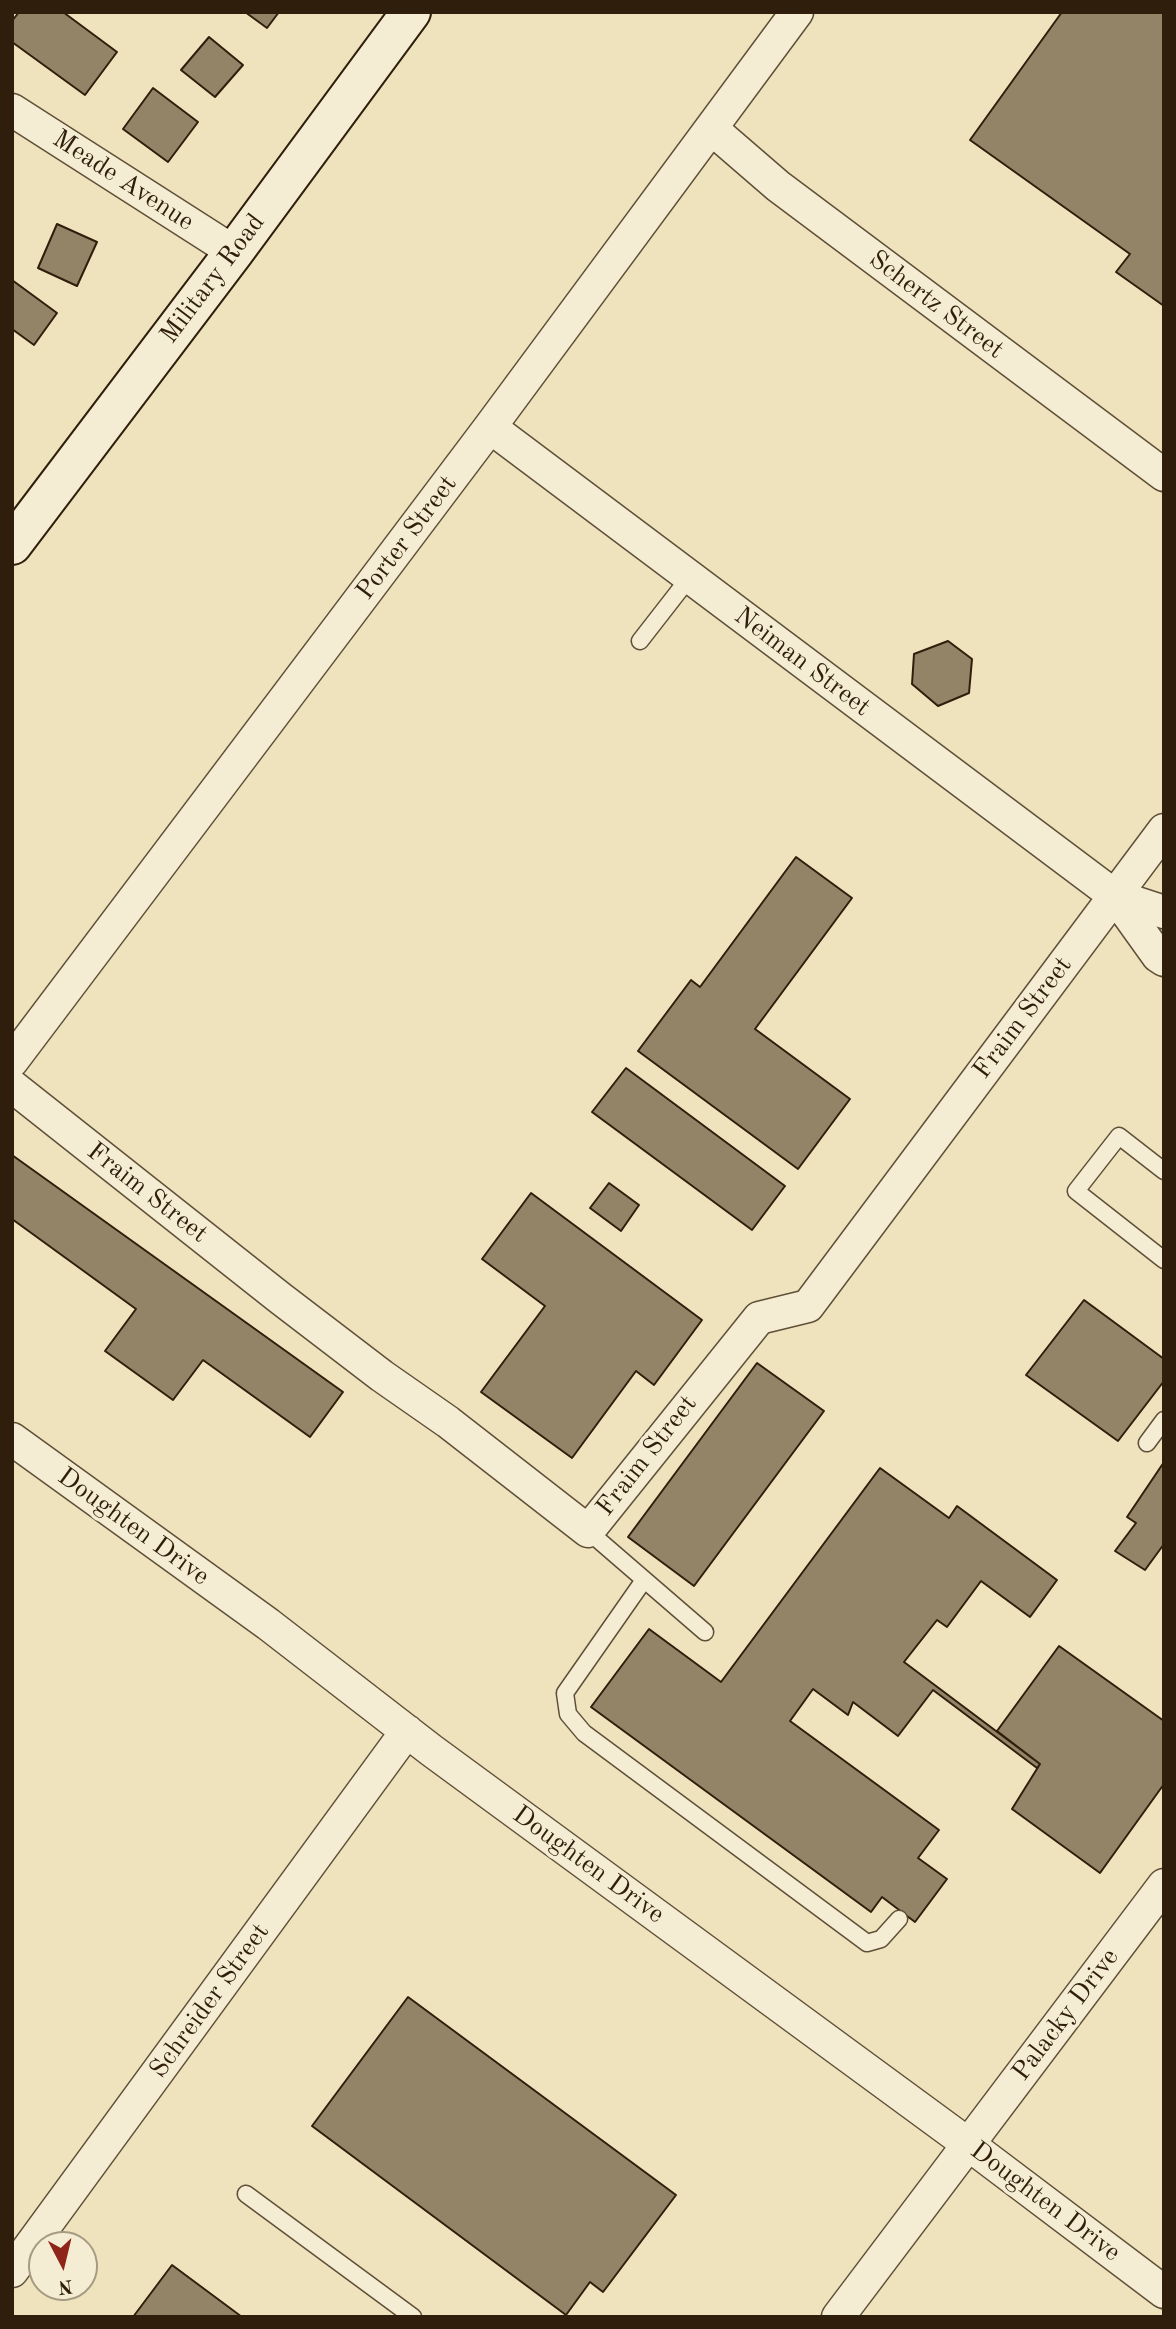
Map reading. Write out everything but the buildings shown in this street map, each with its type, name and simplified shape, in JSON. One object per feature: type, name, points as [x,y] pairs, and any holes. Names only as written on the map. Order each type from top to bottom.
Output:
[{"type":"street","name":"Military Road","points":[[12,545],[234,252],[411,12]]},
{"type":"street","name":"Porter Street","points":[[12,1061],[490,427],[797,12]]},
{"type":"street","name":"Meade Avenue","points":[[12,110],[234,252]]},
{"type":"street","name":"Schertz Street","points":[[712,129],[778,186],[1164,475]]},
{"type":"street","name":"Neiman Street","points":[[490,427],[1115,896],[1158,956],[1164,960]]},
{"type":"street","name":"Fraim Street","points":[[12,1086],[279,1298],[448,1422],[589,1531],[759,1318],[808,1306],[1164,830]]},
{"type":"street","name":"Neiman Street","points":[[1115,896],[1164,912]]},
{"type":"street","name":"Doughten Drive","points":[[12,1439],[268,1624],[407,1731],[968,2144],[1164,2292]]},
{"type":"street","name":"Schreider Street","points":[[12,2271],[407,1731]]},
{"type":"street","name":"Palacky Drive","points":[[838,2317],[1164,1885]]},
{"type":"lane","points":[[640,641],[689,578]]},
{"type":"lane","points":[[1164,1171],[1119,1136],[1076,1191],[1164,1259]]},
{"type":"lane","points":[[1147,1443],[1164,1420]]},
{"type":"lane","points":[[589,1531],[705,1632]]},
{"type":"lane","points":[[644,1580],[565,1693],[568,1714],[584,1733],[867,1943],[881,1939],[899,1919]]},
{"type":"lane","points":[[246,2194],[413,2317]]}]
